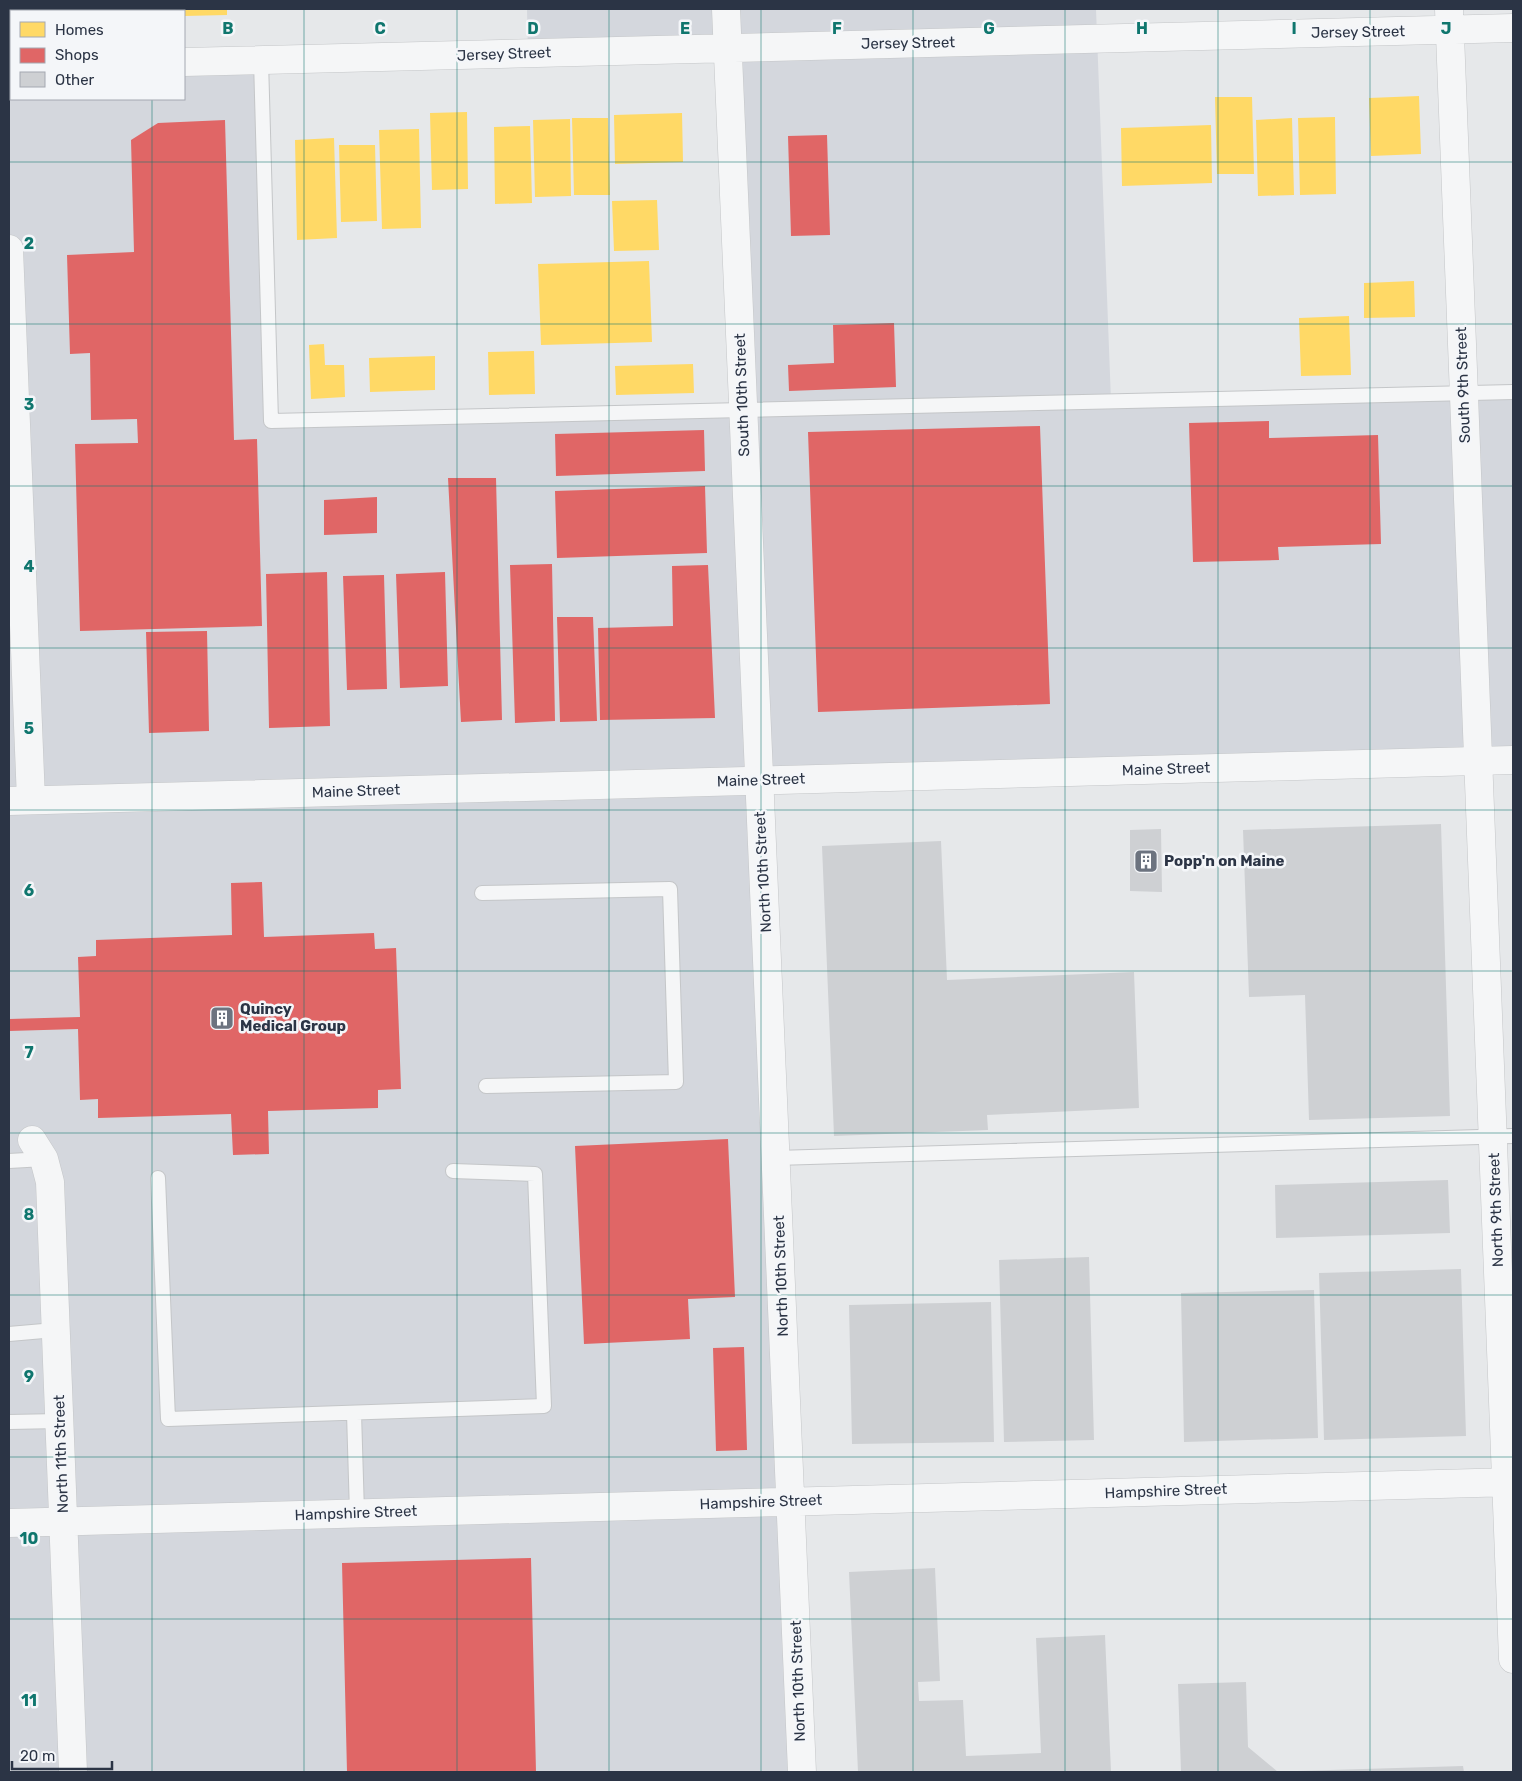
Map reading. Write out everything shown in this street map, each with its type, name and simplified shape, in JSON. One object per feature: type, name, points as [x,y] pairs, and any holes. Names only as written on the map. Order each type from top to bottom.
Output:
[{"type":"street","name":"South 10th Street","points":[[726,9],[759,780]]},
{"type":"street","name":"Jersey Street","points":[[185,62],[728,48],[1449,19],[1513,28]]},
{"type":"street","name":"South 9th Street","points":[[1449,19],[1477,761]]},
{"type":"street","points":[[9,249],[20,801]]},
{"type":"street","name":"Maine Street","points":[[20,801],[1513,760]]},
{"type":"street","name":"North 9th Street","points":[[1477,761],[1503,1136],[1513,1659]]},
{"type":"street","name":"North 10th Street","points":[[759,780],[802,1772]]},
{"type":"street","name":"North 11th Street","points":[[38,1150],[50,1182],[73,1772]]},
{"type":"street","name":"Hampshire Street","points":[[9,1522],[1510,1482]]},
{"type":"lane","points":[[261,60],[271,421],[1513,392]]},
{"type":"lane","points":[[482,893],[670,889],[676,1082],[486,1086]]},
{"type":"lane","points":[[776,1158],[1503,1136]]},
{"type":"lane","points":[[9,1161],[38,1150]]},
{"type":"lane","points":[[158,1178],[168,1419],[544,1406],[535,1174],[453,1171]]},
{"type":"lane","points":[[9,1334],[55,1330]]},
{"type":"lane","points":[[354,1413],[356,1513]]},
{"type":"lane","points":[[9,1422],[59,1421]]},
{"type":"shaded area","points":[[527,9],[1096,9],[1111,401],[1513,392],[1513,760],[759,781],[802,1772],[9,1772],[9,67],[10,100],[185,100],[185,62],[261,60],[271,421],[743,410],[728,48],[528,53]]},
{"type":"building: Homes","points":[[227,9],[227,15],[185,16],[185,10],[163,10]]},
{"type":"building: Homes","points":[[1419,96],[1421,154],[1371,156],[1369,98]]},
{"type":"building: Homes","points":[[1215,97],[1252,97],[1254,174],[1217,174]]},
{"type":"building: Homes","points":[[467,112],[468,189],[432,190],[430,113]]},
{"type":"building: Homes","points":[[682,113],[683,162],[615,164],[614,115]]},
{"type":"building: Homes","points":[[1335,117],[1336,194],[1300,195],[1298,118]]},
{"type":"building: Homes","points":[[572,118],[608,118],[610,195],[574,195]]},
{"type":"building: Homes","points":[[1292,118],[1294,195],[1258,196],[1256,120]]},
{"type":"building: Homes","points":[[570,119],[571,196],[535,197],[533,120]]},
{"type":"building: Homes","points":[[1211,125],[1212,183],[1122,186],[1121,128]]},
{"type":"building: Homes","points":[[530,126],[532,203],[495,204],[494,127]]},
{"type":"building: Homes","points":[[419,129],[421,228],[382,229],[379,130]]},
{"type":"building: Homes","points":[[334,138],[337,238],[297,240],[295,140]]},
{"type":"building: Homes","points":[[339,145],[375,145],[377,221],[341,222]]},
{"type":"building: Homes","points":[[657,200],[659,250],[614,251],[612,201]]},
{"type":"building: Homes","points":[[649,261],[652,342],[541,345],[538,264]]},
{"type":"building: Homes","points":[[1414,281],[1415,317],[1364,318],[1364,283]]},
{"type":"building: Homes","points":[[1349,316],[1351,375],[1301,376],[1299,318]]},
{"type":"building: Homes","points":[[324,344],[325,365],[344,365],[345,397],[311,399],[309,345]]},
{"type":"building: Homes","points":[[534,351],[535,394],[489,395],[488,352]]},
{"type":"building: Homes","points":[[435,356],[435,390],[370,392],[369,358]]},
{"type":"building: Homes","points":[[693,364],[694,393],[616,395],[615,366]]},
{"type":"building: Shops","points":[[225,120],[234,440],[257,439],[262,626],[80,631],[75,444],[138,443],[137,419],[91,420],[90,353],[70,354],[67,255],[134,252],[131,140],[158,123]]},
{"type":"building: Shops","points":[[827,135],[830,235],[791,236],[788,136]]},
{"type":"building: Shops","points":[[894,323],[896,387],[789,391],[788,365],[834,363],[833,325]]},
{"type":"building: Shops","points":[[1269,421],[1269,438],[1378,435],[1381,544],[1278,547],[1279,560],[1193,562],[1189,423]]},
{"type":"building: Shops","points":[[1040,426],[1050,704],[818,712],[808,432]]},
{"type":"building: Shops","points":[[704,430],[705,471],[556,476],[555,434]]},
{"type":"building: Shops","points":[[448,478],[496,478],[502,720],[461,722]]},
{"type":"building: Shops","points":[[705,486],[707,553],[557,558],[555,491]]},
{"type":"building: Shops","points":[[377,497],[377,533],[324,535],[324,500]]},
{"type":"building: Shops","points":[[552,564],[555,721],[515,723],[510,565]]},
{"type":"building: Shops","points":[[708,565],[715,718],[600,720],[598,628],[673,626],[672,566]]},
{"type":"building: Shops","points":[[327,572],[330,726],[269,728],[266,574]]},
{"type":"building: Shops","points":[[445,572],[448,686],[400,688],[396,574]]},
{"type":"building: Shops","points":[[384,575],[387,689],[347,690],[343,576]]},
{"type":"building: Shops","points":[[557,617],[593,617],[597,721],[560,722]]},
{"type":"building: Shops","points":[[207,631],[209,731],[149,733],[146,632]]},
{"type":"building: Shops","name":"Quincy Medical Group","points":[[262,882],[264,937],[374,933],[375,949],[396,948],[401,1089],[378,1090],[378,1108],[268,1111],[269,1154],[233,1155],[231,1114],[98,1118],[98,1099],[80,1100],[78,1029],[9,1031],[9,1019],[80,1017],[78,957],[96,956],[96,940],[232,935],[231,883]]},
{"type":"building: Shops","points":[[728,1139],[735,1297],[688,1299],[690,1339],[584,1344],[575,1146]]},
{"type":"building: Shops","points":[[744,1347],[747,1450],[716,1451],[713,1348]]},
{"type":"building: Shops","points":[[531,1558],[536,1772],[347,1772],[342,1563]]},
{"type":"building: Other","points":[[1441,824],[1450,1116],[1309,1120],[1305,995],[1249,997],[1243,830]]},
{"type":"building: Other","name":"Popp'n on Maine","points":[[1161,829],[1162,892],[1130,891],[1130,830]]},
{"type":"building: Other","points":[[941,841],[947,980],[1134,972],[1139,1108],[987,1115],[988,1130],[834,1136],[822,846]]},
{"type":"building: Other","points":[[1448,1180],[1450,1233],[1276,1238],[1275,1185]]},
{"type":"building: Other","points":[[1089,1257],[1094,1440],[1004,1442],[999,1260]]},
{"type":"building: Other","points":[[1461,1269],[1466,1436],[1324,1440],[1319,1273]]},
{"type":"building: Other","points":[[1314,1290],[1318,1438],[1184,1442],[1181,1293]]},
{"type":"building: Other","points":[[991,1302],[994,1442],[852,1444],[849,1305]]},
{"type":"building: Other","points":[[935,1568],[940,1681],[918,1682],[919,1701],[963,1700],[966,1756],[1041,1753],[1036,1638],[1105,1635],[1111,1772],[858,1772],[849,1572]]},
{"type":"building: Other","points":[[1246,1682],[1248,1747],[1278,1772],[1181,1772],[1178,1684]]},
{"type":"building: Other","points":[[1463,1766],[1464,1772],[1297,1772],[1297,1771]]},
{"type":"place","name":"Popp'n on Maine","points":[[1146,861]]},
{"type":"place","name":"Quincy Medical Group","points":[[222,1018]]}]
